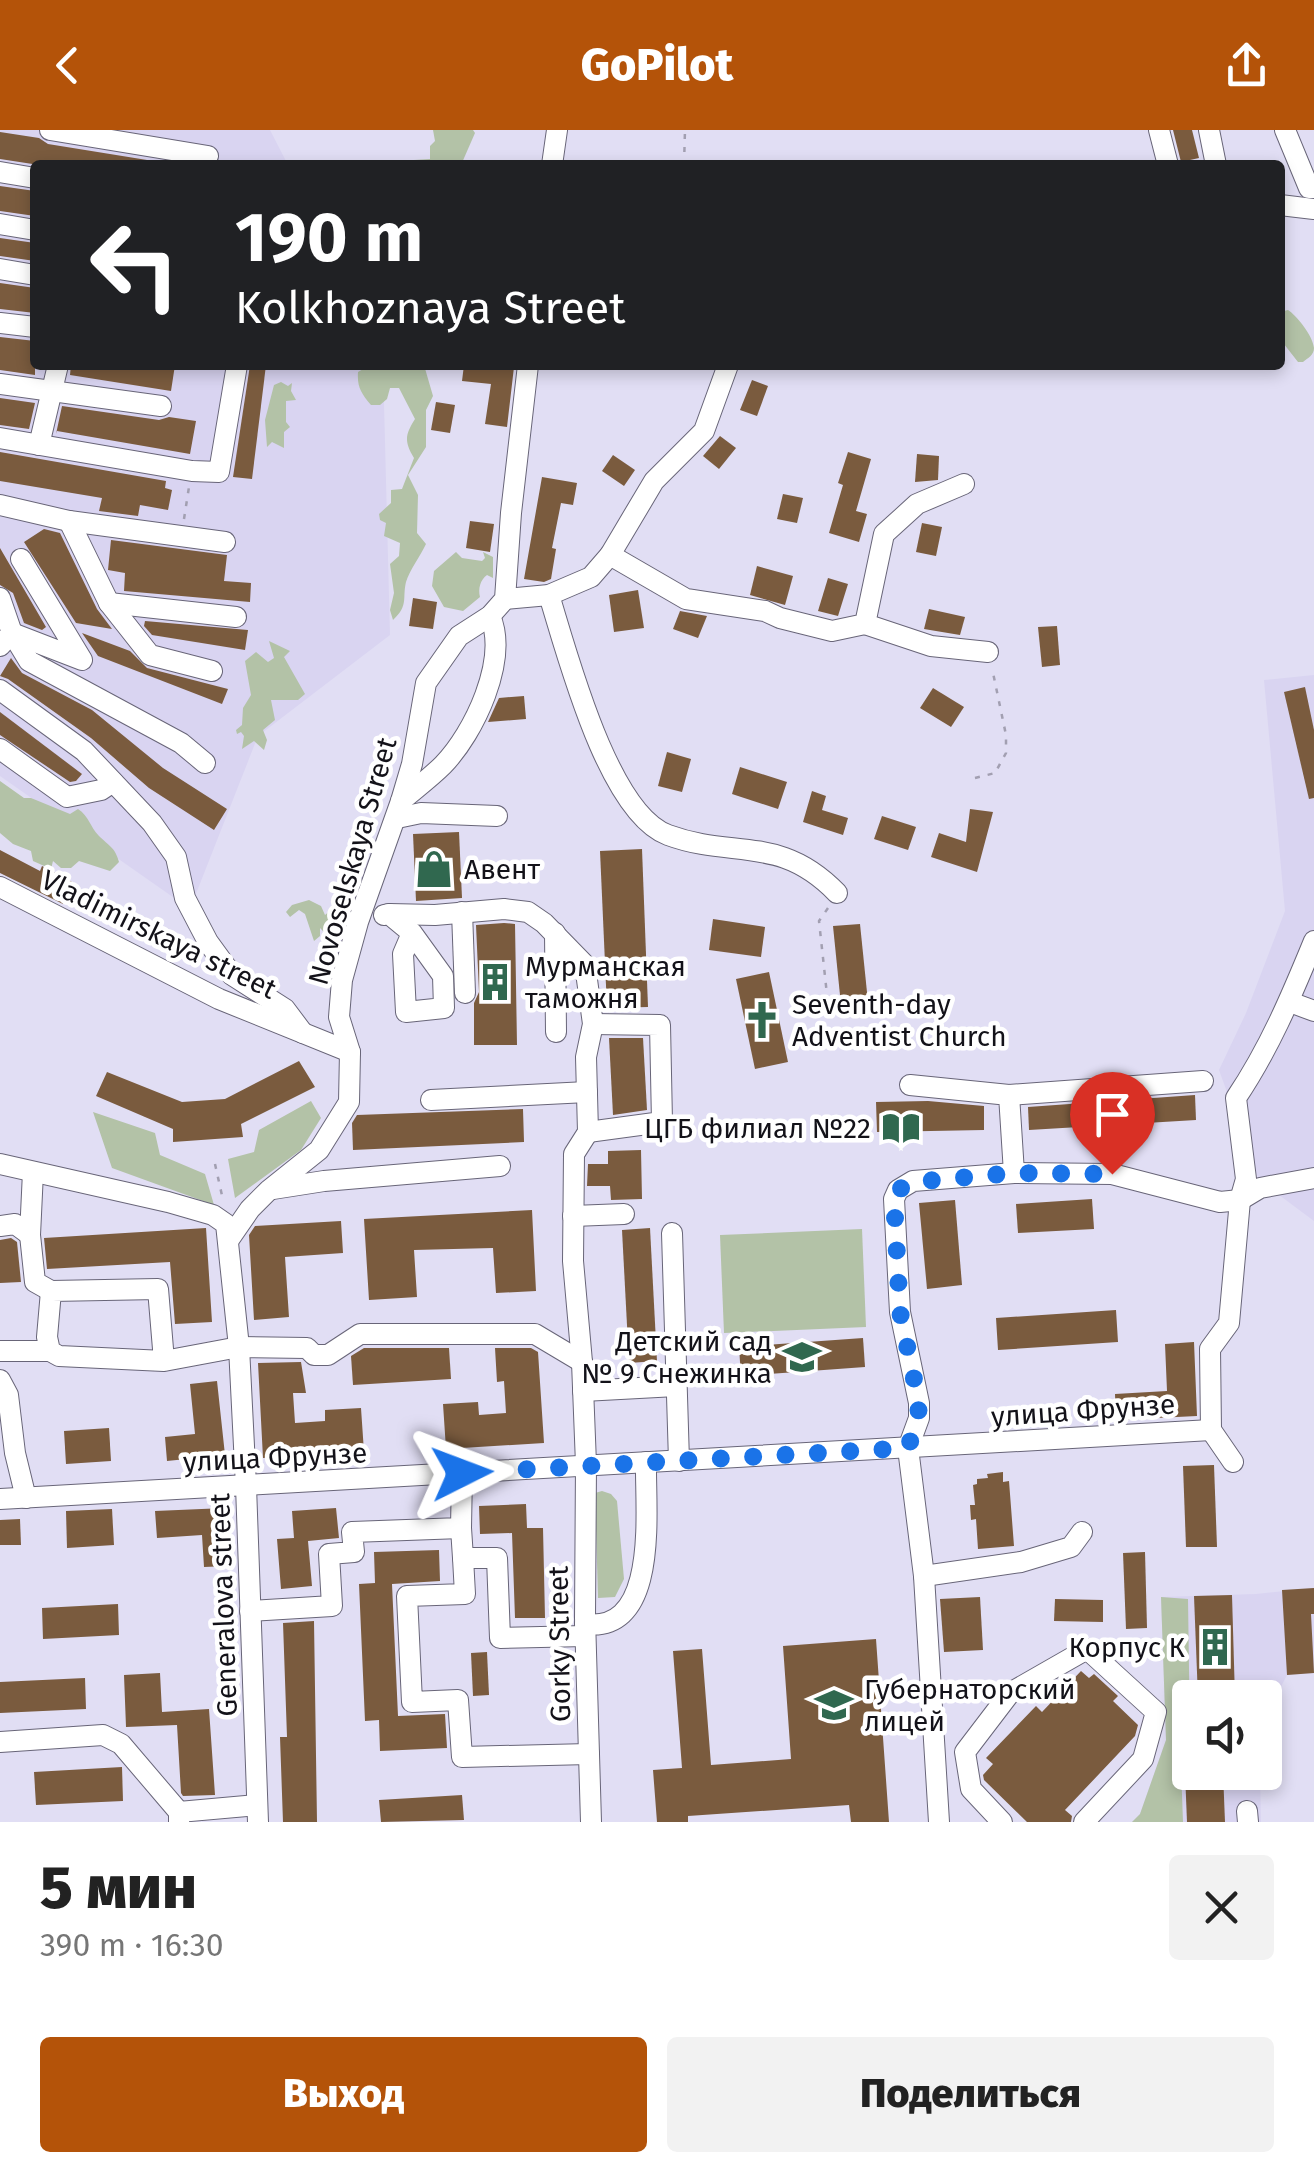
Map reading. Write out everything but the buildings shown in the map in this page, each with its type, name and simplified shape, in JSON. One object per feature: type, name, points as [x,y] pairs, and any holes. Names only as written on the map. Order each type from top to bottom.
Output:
[{"type":"street","points":[[50,130],[208,156]]},
{"type":"street","points":[[553,160],[556,130]]},
{"type":"street","points":[[1159,130],[1167,160]]},
{"type":"street","points":[[1209,130],[1215,160]]},
{"type":"street","points":[[1285,130],[1309,188],[1314,188]]},
{"type":"street","points":[[0,172],[30,177]]},
{"type":"street","points":[[1285,205],[1314,208]]},
{"type":"street","points":[[0,224],[30,229]]},
{"type":"street","points":[[0,270],[30,274]]},
{"type":"street","points":[[0,323],[30,327]]},
{"type":"street","points":[[38,445],[57,370]]},
{"type":"street","points":[[0,438],[192,471],[219,472],[236,370]]},
{"type":"street","points":[[527,370],[505,599],[549,595],[591,577],[610,555],[654,481],[704,430],[726,370]]},
{"type":"street","points":[[0,384],[161,406]]},
{"type":"street","points":[[865,624],[884,534],[917,504],[964,484]]},
{"type":"street","points":[[0,505],[70,522],[225,542]]},
{"type":"street","points":[[70,522],[109,603],[150,655],[212,671]]},
{"type":"street","points":[[610,555],[686,599],[765,611],[832,631],[865,624],[932,646],[988,652]]},
{"type":"street","points":[[6,640],[82,660],[21,559]]},
{"type":"street","points":[[549,595],[587,720],[634,808],[665,834],[760,850],[804,865],[837,894]]},
{"type":"street","points":[[0,598],[6,640],[29,660],[181,744],[205,764]]},
{"type":"street","name":"Novoselskaya Street","points":[[230,1238],[269,1190],[320,1150],[349,1102],[350,1052],[338,1017],[342,980],[412,764],[426,683],[459,636],[490,616],[505,599]]},
{"type":"street","points":[[109,603],[236,618]]},
{"type":"street","points":[[399,809],[445,763],[478,713],[495,660],[495,628],[490,616]]},
{"type":"street","points":[[0,690],[84,751],[152,823],[176,857],[185,898],[208,942],[232,975],[285,1009],[304,1033]]},
{"type":"street","points":[[0,748],[66,796],[102,790],[114,782]]},
{"type":"street","points":[[399,809],[498,816]]},
{"type":"street","name":"Vladimirskaya street","points":[[0,887],[219,998],[350,1052]]},
{"type":"street","points":[[358,922],[389,914],[504,909],[528,912],[555,932],[556,1032]]},
{"type":"street","points":[[462,912],[466,993]]},
{"type":"street","points":[[389,914],[412,934]]},
{"type":"street","name":"Gorky Street","points":[[555,932],[585,965],[592,1024],[586,1057],[588,1132],[574,1154],[573,1216],[584,1391],[590,1822]]},
{"type":"street","points":[[1234,1462],[1211,1430],[1210,1349],[1230,1323],[1240,1200],[1246,1178],[1236,1098],[1260,1064],[1313,949]]},
{"type":"street","points":[[1290,1002],[1314,1012]]},
{"type":"street","points":[[588,1132],[662,1122],[660,1026],[592,1024]]},
{"type":"street","points":[[910,1086],[1009,1095],[1203,1081]]},
{"type":"street","points":[[432,1100],[587,1092]]},
{"type":"street","points":[[1009,1095],[1014,1173]]},
{"type":"street","points":[[0,1164],[219,1211],[230,1238]]},
{"type":"street","points":[[269,1190],[500,1166]]},
{"type":"street","points":[[33,1172],[30,1236],[36,1282],[51,1292],[158,1289],[164,1360]]},
{"type":"street","points":[[940,1822],[924,1576],[908,1448],[919,1403],[900,1312],[894,1199],[898,1190],[913,1182],[1014,1173],[1112,1174],[1220,1202],[1240,1200],[1260,1188],[1314,1178]]},
{"type":"street","points":[[573,1216],[624,1214]]},
{"type":"street","points":[[0,1226],[15,1224],[30,1236]]},
{"type":"street","points":[[672,1233],[679,1460]]},
{"type":"street","name":"Generalova street","points":[[230,1238],[246,1486],[258,1813]]},
{"type":"street","points":[[50,1351],[47,1336],[51,1292]]},
{"type":"street","points":[[0,1350],[164,1360],[239,1348],[307,1348],[314,1355],[328,1354],[360,1334],[535,1334],[582,1362]]},
{"type":"street","points":[[0,1380],[8,1395],[26,1498]]},
{"type":"street","points":[[584,1391],[676,1386]]},
{"type":"street","name":"улица Фрунзе","points":[[0,1499],[1211,1430]]},
{"type":"street","points":[[463,1558],[497,1558],[500,1638],[603,1626],[631,1602],[644,1574],[646,1462]]},
{"type":"street","points":[[462,1473],[464,1594],[408,1596],[412,1702],[458,1700],[462,1757],[589,1754]]},
{"type":"street","points":[[250,1611],[332,1606],[329,1554],[354,1552],[352,1532],[462,1528]]},
{"type":"street","points":[[924,1576],[1021,1562],[1071,1547],[1082,1532]]},
{"type":"street","points":[[1002,1822],[971,1789],[966,1752],[1010,1693],[1087,1649],[1156,1712],[1143,1759],[1084,1822]]},
{"type":"street","points":[[0,1742],[103,1736],[121,1744],[179,1817],[258,1813]]},
{"type":"path","points":[[684,130],[684,160]]},
{"type":"path","points":[[181,536],[192,471]]},
{"type":"path","points":[[975,778],[994,774],[1006,753],[988,652]]},
{"type":"path","points":[[828,1004],[820,921],[837,894]]},
{"type":"path","points":[[215,1164],[219,1211]]},
{"type":"shaded area","points":[[0,130],[270,130],[285,160],[30,160],[30,370],[383,370],[390,635],[258,736],[190,909],[0,776]]},
{"type":"shaded area","points":[[1314,675],[1314,1221],[1259,1180],[1219,1070],[1246,1013],[1285,911],[1264,680]]},
{"type":"shaded area","points":[[1314,1588],[1314,1673],[1287,1675],[1282,1685],[1282,1680],[1172,1680],[1172,1790],[1260,1790],[1261,1822],[1132,1822],[1140,1814],[1166,1740],[1161,1597]]},
{"type":"green space","points":[[433,130],[475,133],[463,160],[414,160],[430,159],[430,146],[435,141]]},
{"type":"green space","points":[[1285,311],[1296,317],[1313,343],[1313,353],[1303,362],[1298,362],[1285,345]]},
{"type":"green space","points":[[425,370],[433,396],[426,410],[426,447],[408,475],[418,495],[417,533],[426,544],[408,578],[403,606],[393,620],[390,564],[399,556],[400,543],[384,536],[386,523],[379,514],[391,503],[391,490],[402,489],[414,458],[407,438],[415,419],[399,388],[390,388],[380,405],[371,405],[360,390],[358,372]]},
{"type":"green space","points":[[281,382],[288,386],[292,383],[296,400],[286,401],[286,422],[290,427],[284,432],[284,448],[272,442],[267,447],[265,420],[274,385]]},
{"type":"green space","points":[[456,552],[462,558],[482,561],[483,552],[493,557],[493,578],[485,577],[480,597],[463,611],[444,607],[432,586],[434,571]]},
{"type":"green space","points":[[269,641],[290,651],[284,657],[305,694],[298,700],[271,700],[275,720],[263,730],[267,740],[264,750],[254,741],[242,749],[244,736],[236,730],[242,725],[243,708],[251,695],[245,661],[256,652],[268,662],[274,658]]},
{"type":"green space","points":[[0,781],[24,798],[70,814],[78,809],[114,850],[119,862],[110,871],[79,861],[71,868],[61,868],[53,861],[51,869],[33,861],[31,851],[0,833]]},
{"type":"green space","points":[[309,900],[321,906],[325,915],[338,904],[346,913],[330,938],[320,928],[320,936],[314,941],[305,914],[299,910],[290,917],[286,912],[292,905]]},
{"type":"green space","points":[[311,1101],[321,1118],[301,1150],[235,1198],[228,1159],[254,1152],[259,1130]]},
{"type":"green space","points":[[93,1112],[155,1133],[160,1155],[205,1174],[214,1205],[112,1168]]},
{"type":"green space","points":[[862,1229],[866,1327],[724,1333],[720,1235]]},
{"type":"green space","points":[[602,1491],[617,1501],[624,1579],[615,1597],[598,1598],[595,1493]]},
{"type":"green space","points":[[1161,1597],[1188,1599],[1189,1680],[1172,1680],[1172,1790],[1182,1790],[1183,1822],[1132,1822],[1140,1814],[1166,1740]]},
{"type":"place","name":"Авент","points":[[434,869]]},
{"type":"place","name":"Мурманская таможня","points":[[495,982]]},
{"type":"place","name":"Seventh-day Adventist Church","points":[[762,1020]]},
{"type":"place","name":"ЦГБ филиал №22","points":[[901,1128]]},
{"type":"place","name":"Детский сад № 9 Снежинка","points":[[802,1357]]},
{"type":"place","name":"Корпус К","points":[[1215,1647]]},
{"type":"place","name":"Губернаторский лицей","points":[[834,1705]]},
{"type":"route","points":[[462,1473],[908,1448],[919,1403],[900,1312],[894,1199],[898,1190],[913,1182],[1014,1173],[1112,1174]]}]
